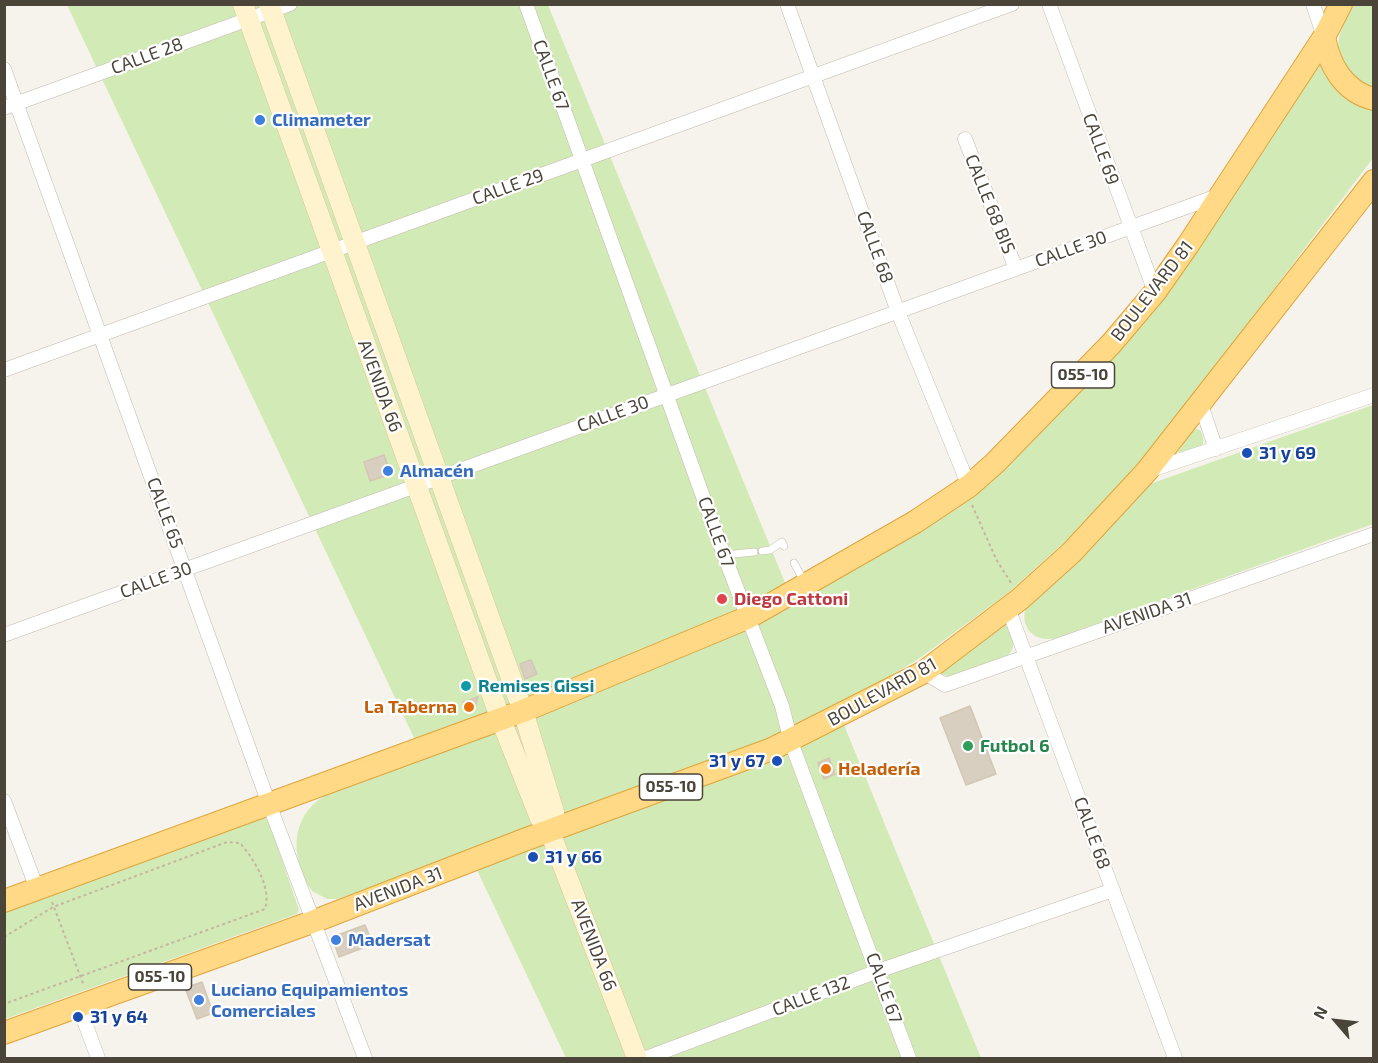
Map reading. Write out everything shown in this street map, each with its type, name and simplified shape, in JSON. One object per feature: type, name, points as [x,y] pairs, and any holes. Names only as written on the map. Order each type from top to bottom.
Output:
[{"type":"highway","name":"BOULEVARD 81","points":[[748,617],[807,586],[967,488],[1069,390],[1155,292],[1324,37],[1341,4]]},
{"type":"highway","points":[[1324,37],[1327,53],[1343,80],[1355,91],[1374,99]]},
{"type":"highway","name":"BOULEVARD 81","points":[[791,741],[924,672],[1014,603],[1072,552],[1147,471],[1201,405],[1373,183]]},
{"type":"highway","name":"055-10","points":[[4,901],[501,720],[748,617]]},
{"type":"highway","name":"AVENIDA 31","points":[[4,1034],[315,921],[791,741]]},
{"type":"main road","name":"AVENIDA 66","points":[[276,7],[355,243],[524,711],[554,812],[550,832]]},
{"type":"main road","name":"AVENIDA 66","points":[[246,12],[501,720],[540,818],[550,832],[637,1059]]},
{"type":"street","name":"CALLE 67","points":[[526,4],[724,555],[782,706],[791,741],[909,1059]]},
{"type":"street","name":"CALLE 68","points":[[787,4],[898,312],[967,488]]},
{"type":"street","name":"CALLE 29","points":[[4,370],[1012,4]]},
{"type":"street","name":"CALLE 69","points":[[1049,4],[1155,292]]},
{"type":"street","points":[[1313,4],[1324,37]]},
{"type":"street","name":"CALLE 28","points":[[11,106],[246,12],[276,7]]},
{"type":"street","name":"CALLE 65","points":[[4,69],[11,106],[100,335],[269,804],[315,921],[365,1059]]},
{"type":"street","name":"CALLE 68 BIS","points":[[964,139],[1016,269]]},
{"type":"street","name":"CALLE 30","points":[[4,634],[1222,194]]},
{"type":"street","points":[[1147,471],[1374,395]]},
{"type":"street","points":[[1201,405],[1216,449]]},
{"type":"street","name":"AVENIDA 31","points":[[924,672],[945,685],[1374,534]]},
{"type":"street","name":"CALLE 68","points":[[1014,603],[1028,655],[1175,1059]]},
{"type":"street","points":[[4,801],[42,887]]},
{"type":"street","name":"CALLE 132","points":[[646,1059],[878,971],[1113,890]]},
{"type":"street","points":[[84,1005],[98,1059]]},
{"type":"lane","points":[[724,555],[770,550],[782,542],[784,546]]},
{"type":"lane","points":[[794,563],[807,586]]},
{"type":"path","points":[[967,488],[1014,603]]},
{"type":"path","points":[[4,937],[53,907],[227,842],[240,843],[253,857],[268,900],[265,909],[4,1004]]},
{"type":"path","points":[[42,887],[53,907],[80,977],[84,1005]]},
{"type":"green space","points":[[67,5],[548,5],[793,602],[1030,442],[1317,64],[1325,65],[1373,106],[1373,158],[1168,429],[1092,517],[1008,593],[917,660],[837,708],[981,1058],[566,1058],[468,851],[338,899],[327,899],[312,891],[300,866],[297,839],[299,827],[313,805],[325,796],[424,759]]},
{"type":"green space","points":[[1353,5],[1373,5],[1373,92],[1349,73],[1342,64],[1339,54],[1338,44],[1341,32]]},
{"type":"green space","points":[[1373,405],[1373,524],[1057,638],[1040,638],[1029,630],[1024,618],[1028,602],[1150,484]]},
{"type":"green space","points":[[1193,428],[1200,430],[1203,444],[1198,450],[1184,456],[1178,452]]},
{"type":"green space","points":[[1004,624],[1011,630],[1014,639],[1013,648],[1008,655],[949,677],[942,674],[942,670]]},
{"type":"green space","points":[[263,818],[268,819],[299,910],[297,914],[5,1019],[5,911]]},
{"type":"building","points":[[384,455],[391,474],[370,481],[364,462]]},
{"type":"building","points":[[531,660],[537,674],[525,679],[520,664]]},
{"type":"building","name":"La Taberna","points":[[478,697],[474,710],[466,713],[463,702]]},
{"type":"building","name":"Futbol 6","points":[[970,706],[996,774],[966,785],[940,718]]},
{"type":"building","name":"Heladería","points":[[829,758],[835,774],[824,779],[818,763]]},
{"type":"building","points":[[365,925],[373,944],[339,957],[332,937]]},
{"type":"building","name":"Luciano Equipamientos Comerciales","points":[[202,982],[213,1013],[197,1019],[185,988]]},
{"type":"place","name":"Climameter","points":[[260,120]]},
{"type":"place","name":"31 y 69","points":[[1247,453]]},
{"type":"place","name":"Almacén","points":[[388,471]]},
{"type":"place","name":"Diego Cattoni","points":[[722,599]]},
{"type":"place","name":"Remises Gissi","points":[[466,686]]},
{"type":"place","name":"La Taberna","points":[[469,707]]},
{"type":"place","name":"Futbol 6","points":[[968,746]]},
{"type":"place","name":"31 y 67","points":[[777,761]]},
{"type":"place","name":"Heladería","points":[[826,769]]},
{"type":"place","name":"31 y 66","points":[[533,857]]},
{"type":"place","name":"Madersat","points":[[336,940]]},
{"type":"place","name":"Luciano Equipamientos Comerciales","points":[[199,1000]]},
{"type":"place","name":"31 y 64","points":[[78,1017]]}]
